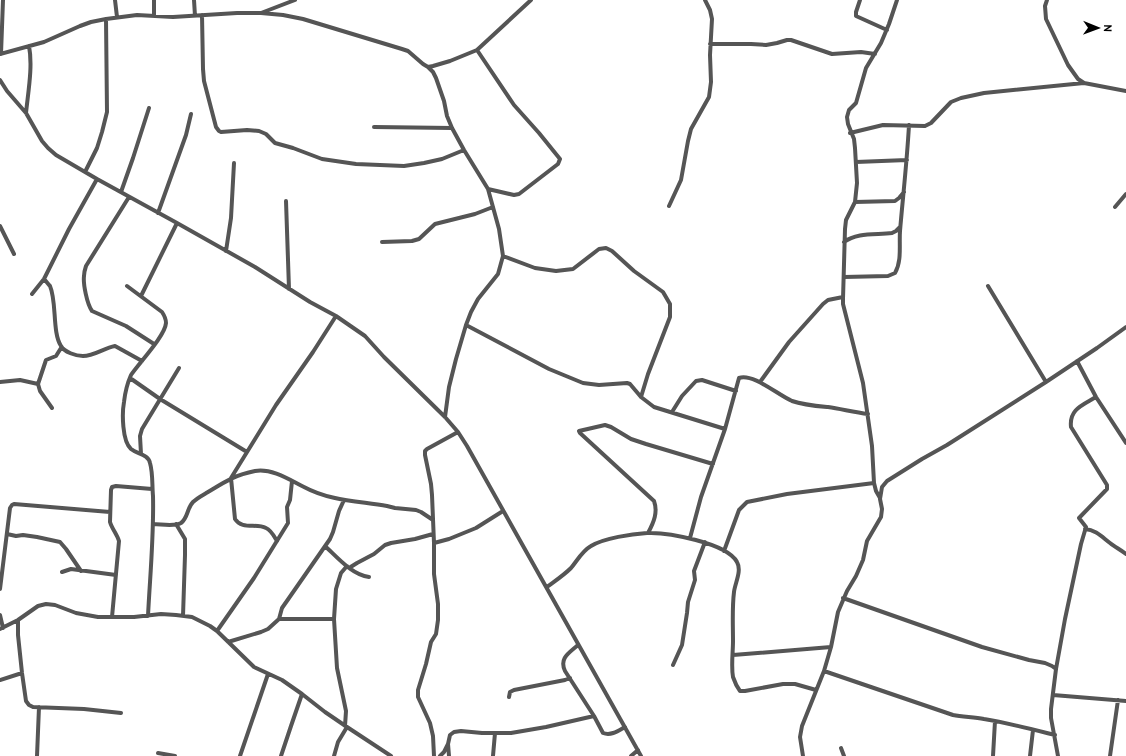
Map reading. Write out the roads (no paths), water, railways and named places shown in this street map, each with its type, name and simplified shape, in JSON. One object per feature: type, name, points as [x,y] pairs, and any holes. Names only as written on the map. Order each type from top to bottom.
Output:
[{"type":"street","points":[[3,0],[0,54],[44,42],[91,22],[117,17],[137,15],[173,17],[261,13],[303,18],[402,49],[428,67],[436,78],[452,128],[488,189],[499,229],[503,256],[498,274],[478,299],[466,325],[456,359],[445,417]]},
{"type":"street","points":[[115,0],[117,17]]},
{"type":"street","points":[[154,0],[154,16]]},
{"type":"street","points":[[194,0],[195,16]]},
{"type":"street","points":[[261,13],[295,0]]},
{"type":"street","points":[[428,67],[450,61],[477,50],[531,0]]},
{"type":"street","points":[[669,206],[681,180],[691,130],[709,97],[711,82],[710,44],[712,19],[710,10],[705,0]]},
{"type":"street","points":[[860,0],[856,16],[887,30]]},
{"type":"street","points":[[803,756],[802,726],[824,671],[831,647],[838,612],[843,598],[856,576],[867,541],[881,517],[882,509],[874,483],[872,446],[863,383],[843,297],[846,220],[855,202],[857,183],[854,139],[850,133],[847,117],[849,110],[856,103],[866,68],[887,30],[897,0]]},
{"type":"street","points":[[1047,0],[1045,6],[1046,19],[1068,64],[1078,79],[1084,83]]},
{"type":"street","points":[[202,15],[204,75],[216,127],[219,131],[259,131],[266,134],[275,144],[293,148],[322,158],[356,164],[404,166],[442,159],[464,150]]},
{"type":"street","points":[[85,172],[97,148],[107,112],[106,19]]},
{"type":"street","points":[[710,44],[766,45],[791,40],[832,54],[861,52],[875,54]]},
{"type":"street","points":[[26,113],[30,54],[29,46]]},
{"type":"street","points":[[477,50],[514,105],[539,133],[560,160],[558,164],[519,194],[514,195],[488,189]]},
{"type":"street","points":[[0,80],[26,113],[48,148],[67,162],[158,212],[336,316],[365,336],[384,357],[445,417],[458,432],[471,453],[641,756]]},
{"type":"street","points":[[850,133],[883,125],[925,126],[931,123],[951,102],[961,98],[984,93],[1084,83],[1126,91]]},
{"type":"street","points":[[121,192],[134,158],[149,108]]},
{"type":"street","points":[[158,212],[186,135],[191,114]]},
{"type":"street","points":[[844,277],[888,276],[895,273],[899,266],[900,227],[909,125]]},
{"type":"street","points":[[374,127],[452,128]]},
{"type":"street","points":[[856,162],[907,160]]},
{"type":"street","points":[[226,251],[231,218],[234,163]]},
{"type":"street","points":[[32,294],[44,279],[69,229],[97,179]]},
{"type":"street","points":[[855,202],[895,200],[904,192]]},
{"type":"street","points":[[1116,207],[1126,194]]},
{"type":"street","points":[[129,197],[86,266],[84,280],[89,305],[92,311],[126,326],[154,344]]},
{"type":"street","points":[[286,201],[289,289]]},
{"type":"street","points":[[382,242],[412,242],[435,224],[475,214],[493,207]]},
{"type":"street","points":[[141,296],[177,223]]},
{"type":"street","points":[[0,226],[14,254]]},
{"type":"street","points":[[844,242],[856,236],[892,233],[900,227]]},
{"type":"street","points":[[503,256],[535,268],[556,271],[573,270],[599,249],[606,248],[612,251],[634,271],[663,292],[670,304],[670,317],[648,374],[641,397]]},
{"type":"street","points":[[44,279],[52,293],[58,339],[61,348],[69,353],[86,356],[115,346],[142,360]]},
{"type":"street","points":[[127,286],[162,312],[165,317],[166,324],[162,335],[130,378],[124,402],[124,428],[127,444],[131,449],[148,459],[150,463],[153,524],[148,616]]},
{"type":"street","points":[[988,286],[1046,382]]},
{"type":"street","points":[[760,382],[789,342],[823,304],[828,300],[843,297]]},
{"type":"street","points":[[277,540],[267,528],[263,526],[241,525],[238,523],[236,519],[231,478],[276,405],[336,316]]},
{"type":"street","points":[[466,325],[549,369],[589,384],[599,385],[627,383],[654,407],[725,429]]},
{"type":"street","points":[[880,499],[882,487],[887,481],[1046,382],[1126,327]]},
{"type":"street","points":[[52,408],[40,391],[38,384],[46,360],[56,356],[61,348]]},
{"type":"street","points":[[1077,361],[1096,396],[1126,443]]},
{"type":"street","points":[[141,454],[140,436],[142,429],[179,368]]},
{"type":"street","points":[[690,538],[701,497],[725,429],[739,378],[747,377],[760,382],[776,393],[792,401],[868,414]]},
{"type":"street","points":[[130,378],[160,399],[247,452]]},
{"type":"street","points":[[0,382],[20,380],[38,384]]},
{"type":"street","points":[[672,412],[682,396],[696,381],[702,380],[736,391]]},
{"type":"street","points":[[1058,756],[1051,718],[1051,709],[1056,669],[1074,575],[1085,529],[1085,525],[1079,517],[1107,489],[1107,485],[1071,427],[1070,420],[1072,415],[1079,408],[1096,396]]},
{"type":"street","points":[[648,533],[654,522],[656,507],[654,501],[596,449],[579,431],[605,425],[631,439],[713,464]]},
{"type":"street","points":[[434,756],[433,736],[430,723],[418,697],[418,690],[431,642],[436,634],[438,620],[438,604],[434,574],[431,490],[425,451],[458,432]]},
{"type":"street","points":[[153,524],[176,524],[181,522],[193,501],[231,478],[257,471],[265,471],[281,476],[318,494],[330,498],[401,509],[412,509],[421,512],[433,520]]},
{"type":"street","points":[[217,631],[254,578],[289,521],[287,507],[290,500],[292,481]]},
{"type":"street","points":[[724,551],[739,510],[747,502],[788,494],[874,483]]},
{"type":"street","points":[[112,617],[119,541],[111,527],[110,522],[111,490],[112,487],[116,486],[152,489]]},
{"type":"street","points":[[228,642],[261,632],[279,619],[282,608],[334,532],[338,515],[344,500]]},
{"type":"street","points":[[0,589],[10,508],[12,505],[110,512]]},
{"type":"street","points":[[434,543],[449,539],[476,528],[503,511]]},
{"type":"street","points":[[176,524],[184,539],[185,555],[183,616]]},
{"type":"street","points":[[1085,529],[1097,533],[1126,554]]},
{"type":"street","points":[[547,587],[570,569],[582,554],[591,546],[605,540],[648,533],[690,538],[705,542],[724,551],[738,562],[739,568],[734,591],[732,655],[732,670],[736,686],[740,691],[745,691],[772,685],[795,684],[816,690]]},
{"type":"street","points":[[7,534],[14,536],[37,537],[60,542],[81,571]]},
{"type":"street","points":[[334,756],[338,742],[346,727],[346,711],[337,668],[334,619],[336,589],[341,573],[348,567],[374,554],[385,545],[433,534]]},
{"type":"street","points":[[673,665],[682,645],[688,602],[695,580],[694,571],[705,542]]},
{"type":"street","points":[[325,546],[348,567],[361,575],[369,577]]},
{"type":"street","points":[[62,572],[68,569],[116,575]]},
{"type":"street","points":[[843,598],[982,647],[1044,663],[1056,669]]},
{"type":"street","points":[[0,615],[2,628],[18,620],[38,606],[46,604],[55,605],[76,613],[98,617],[134,618],[161,614],[192,617],[217,631],[254,667],[282,680],[346,727],[391,756]]},
{"type":"street","points":[[279,619],[334,619]]},
{"type":"street","points":[[18,620],[18,636],[22,673],[26,701],[29,705],[33,707],[84,709],[121,713]]},
{"type":"street","points":[[578,645],[566,655],[563,667],[603,733],[608,735],[625,728]]},
{"type":"street","points":[[732,655],[831,647]]},
{"type":"street","points":[[824,671],[953,715],[995,721],[1054,735]]},
{"type":"street","points":[[0,680],[22,673]]},
{"type":"street","points":[[240,756],[268,674]]},
{"type":"street","points":[[509,697],[510,692],[514,690],[570,678]]},
{"type":"street","points":[[281,756],[302,694]]},
{"type":"street","points":[[1053,695],[1126,701]]},
{"type":"street","points":[[1110,756],[1118,700]]},
{"type":"street","points":[[37,756],[39,707]]},
{"type":"street","points":[[440,756],[448,744],[450,735],[454,732],[511,733],[594,716]]},
{"type":"street","points":[[993,756],[995,721]]},
{"type":"street","points":[[1030,756],[1033,730]]},
{"type":"street","points":[[493,756],[495,733]]},
{"type":"street","points":[[448,744],[449,756]]},
{"type":"street","points":[[841,748],[844,756]]},
{"type":"street","points":[[631,756],[638,750]]},
{"type":"street","points":[[158,753],[175,756]]}]
